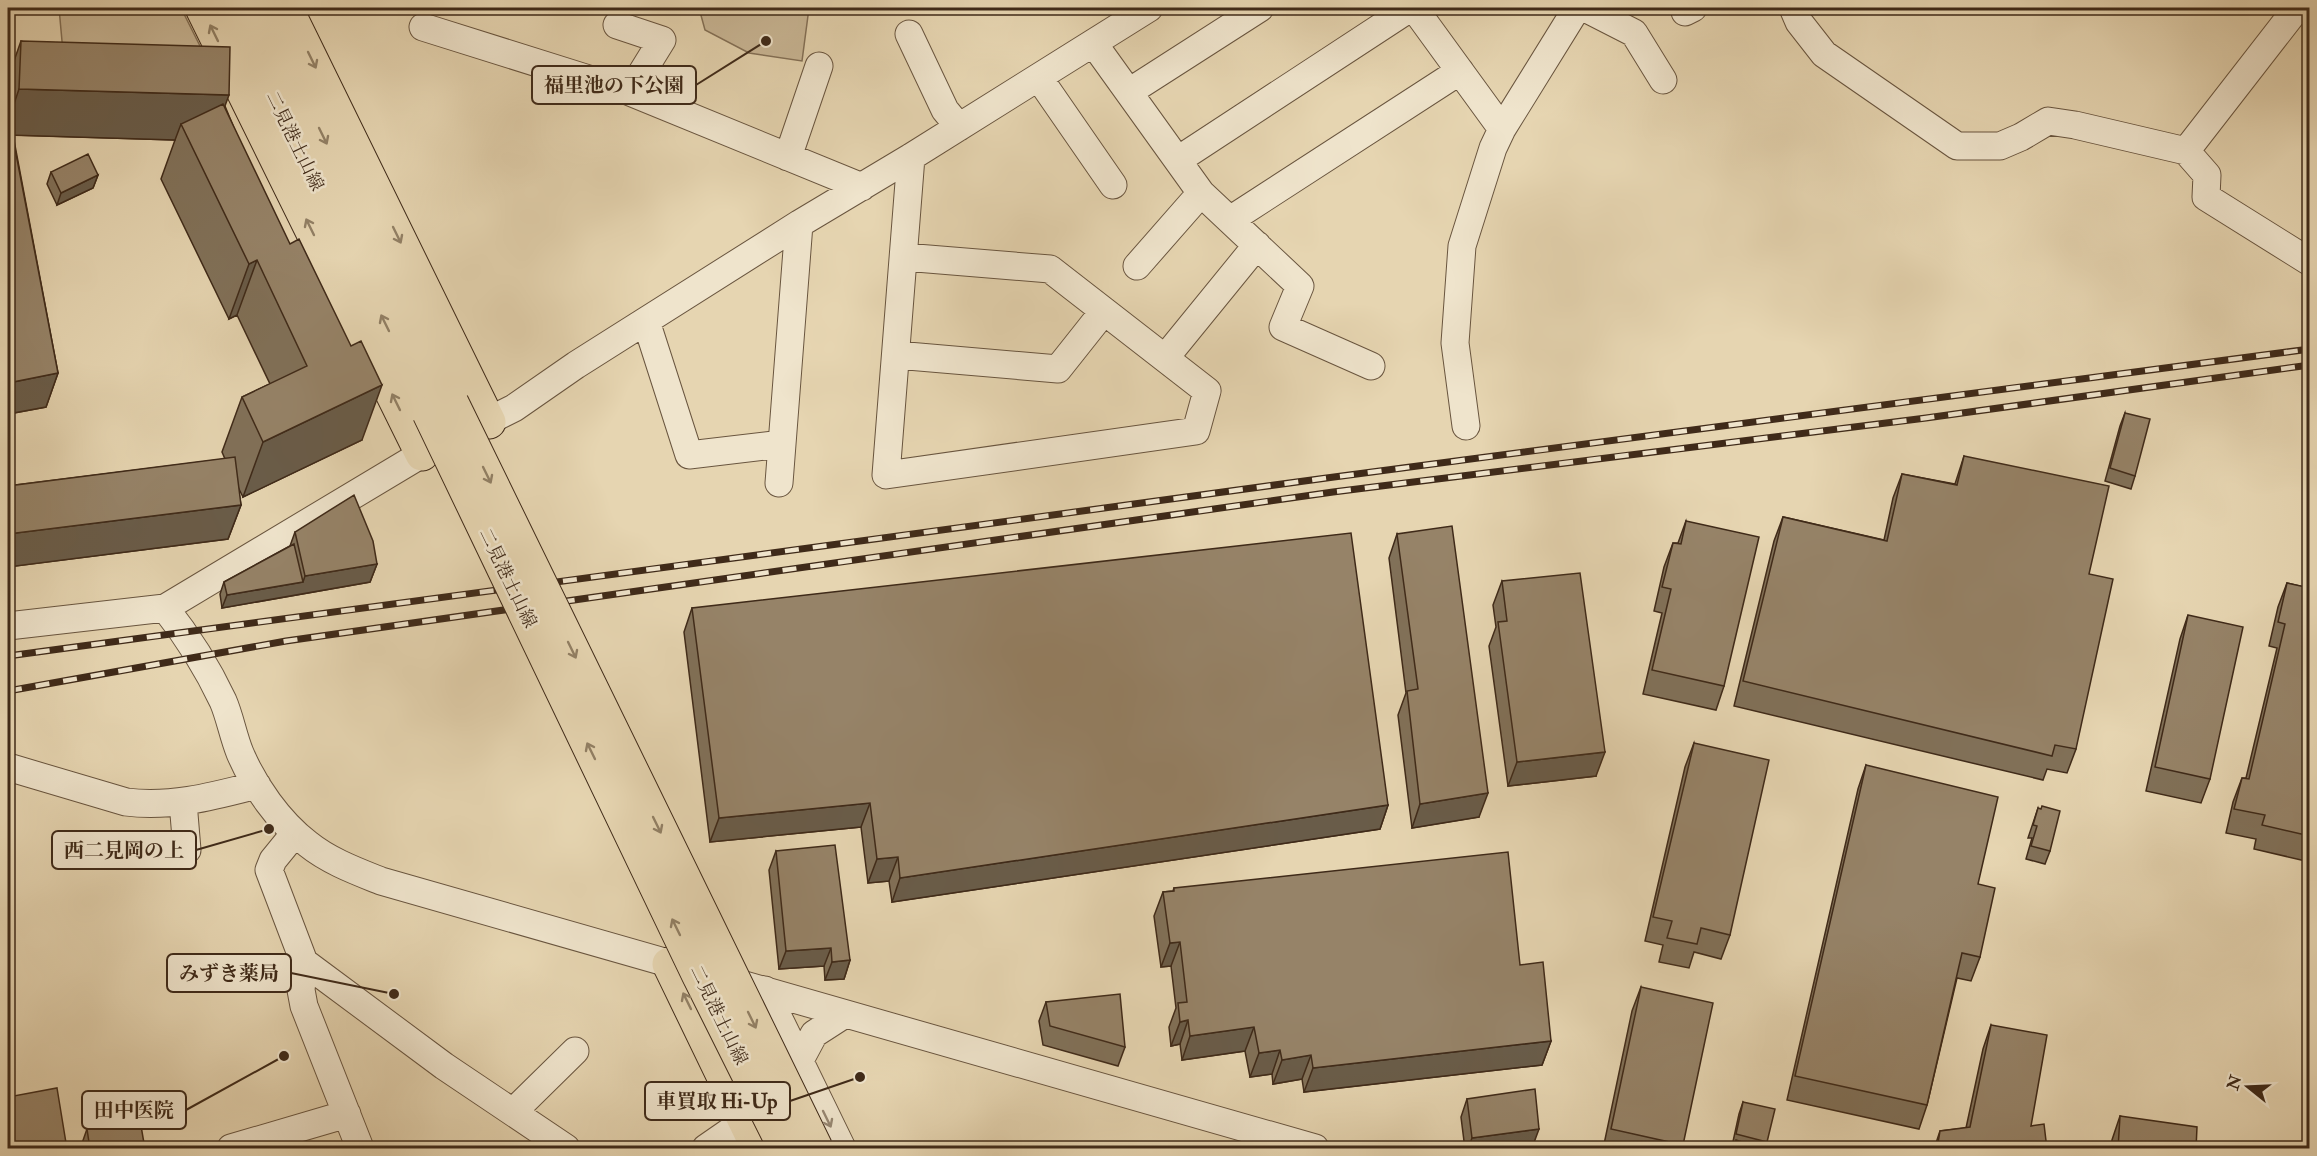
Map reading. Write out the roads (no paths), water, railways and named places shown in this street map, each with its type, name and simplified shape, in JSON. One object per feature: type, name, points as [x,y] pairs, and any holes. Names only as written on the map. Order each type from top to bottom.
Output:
[{"type":"main road","points":[[202,8],[422,454]]},
{"type":"main road","name":"二見港土山線","points":[[230,8],[440,408],[816,1149]]},
{"type":"main road","name":"二見港土山線","points":[[261,8],[698,974],[785,1149]]},
{"type":"main road","points":[[286,8],[489,422]]},
{"type":"main road","points":[[669,964],[751,1135]]},
{"type":"street","points":[[8,626],[165,608],[422,454],[514,408],[799,224],[959,128],[1149,8]]},
{"type":"street","points":[[1129,92],[1260,8]]},
{"type":"street","points":[[1178,160],[1412,8],[1502,129]]},
{"type":"street","points":[[1466,426],[1455,343],[1462,246],[1493,148],[1502,129],[1577,8]]},
{"type":"street","points":[[1585,8],[1634,33],[1663,80]]},
{"type":"street","points":[[1793,8],[1799,22],[1824,54],[1957,146],[2000,146],[2048,121],[2075,125],[2186,151],[2207,175],[2206,197],[2310,262]]},
{"type":"street","points":[[2186,151],[2297,8]]},
{"type":"street","points":[[617,25],[662,40],[630,92]]},
{"type":"street","points":[[423,27],[630,92],[862,187]]},
{"type":"street","points":[[909,34],[945,110],[959,128]]},
{"type":"street","points":[[1094,44],[1201,193],[1300,286],[1283,327],[1371,366]]},
{"type":"street","points":[[788,157],[819,66]]},
{"type":"street","points":[[1230,220],[1460,71]]},
{"type":"street","points":[[1039,78],[1113,185]]},
{"type":"street","points":[[903,256],[1050,269],[1207,391],[1196,431],[886,475],[896,355],[903,256],[911,157]]},
{"type":"street","points":[[1137,266],[1201,193]]},
{"type":"street","points":[[779,483],[799,224]]},
{"type":"street","points":[[1165,358],[1257,245]]},
{"type":"street","points":[[896,355],[1058,369],[1104,310]]},
{"type":"street","points":[[646,321],[689,455],[782,444]]},
{"type":"street","points":[[165,608],[200,657],[223,701],[241,755],[257,785],[295,833],[324,855],[381,881],[1315,1149]]},
{"type":"street","points":[[8,767],[126,802],[146,804],[183,802],[257,785]]},
{"type":"street","points":[[183,802],[187,850]]},
{"type":"street","points":[[295,833],[273,860],[269,870],[304,962],[301,990],[304,1005],[360,1149]]},
{"type":"street","points":[[304,962],[444,1066],[566,1149]]},
{"type":"street","points":[[765,990],[842,1149]]},
{"type":"street","points":[[706,1149],[751,1135],[799,1062],[814,1034],[845,1014]]},
{"type":"street","points":[[513,1112],[575,1051]]},
{"type":"street","points":[[231,1149],[346,1114]]},
{"type":"railway","points":[[8,656],[1334,477],[2310,349]]},
{"type":"railway","points":[[8,691],[286,641],[1333,492],[1926,418],[2310,365]]},
{"type":"place","name":"福里池の下公園","points":[[766,41]]},
{"type":"place","name":"西二見岡の上","points":[[269,829]]},
{"type":"place","name":"みずき薬局","points":[[394,994]]},
{"type":"place","name":"田中医院","points":[[284,1056]]},
{"type":"place","name":"車買取 Hi-Up","points":[[860,1077]]}]
